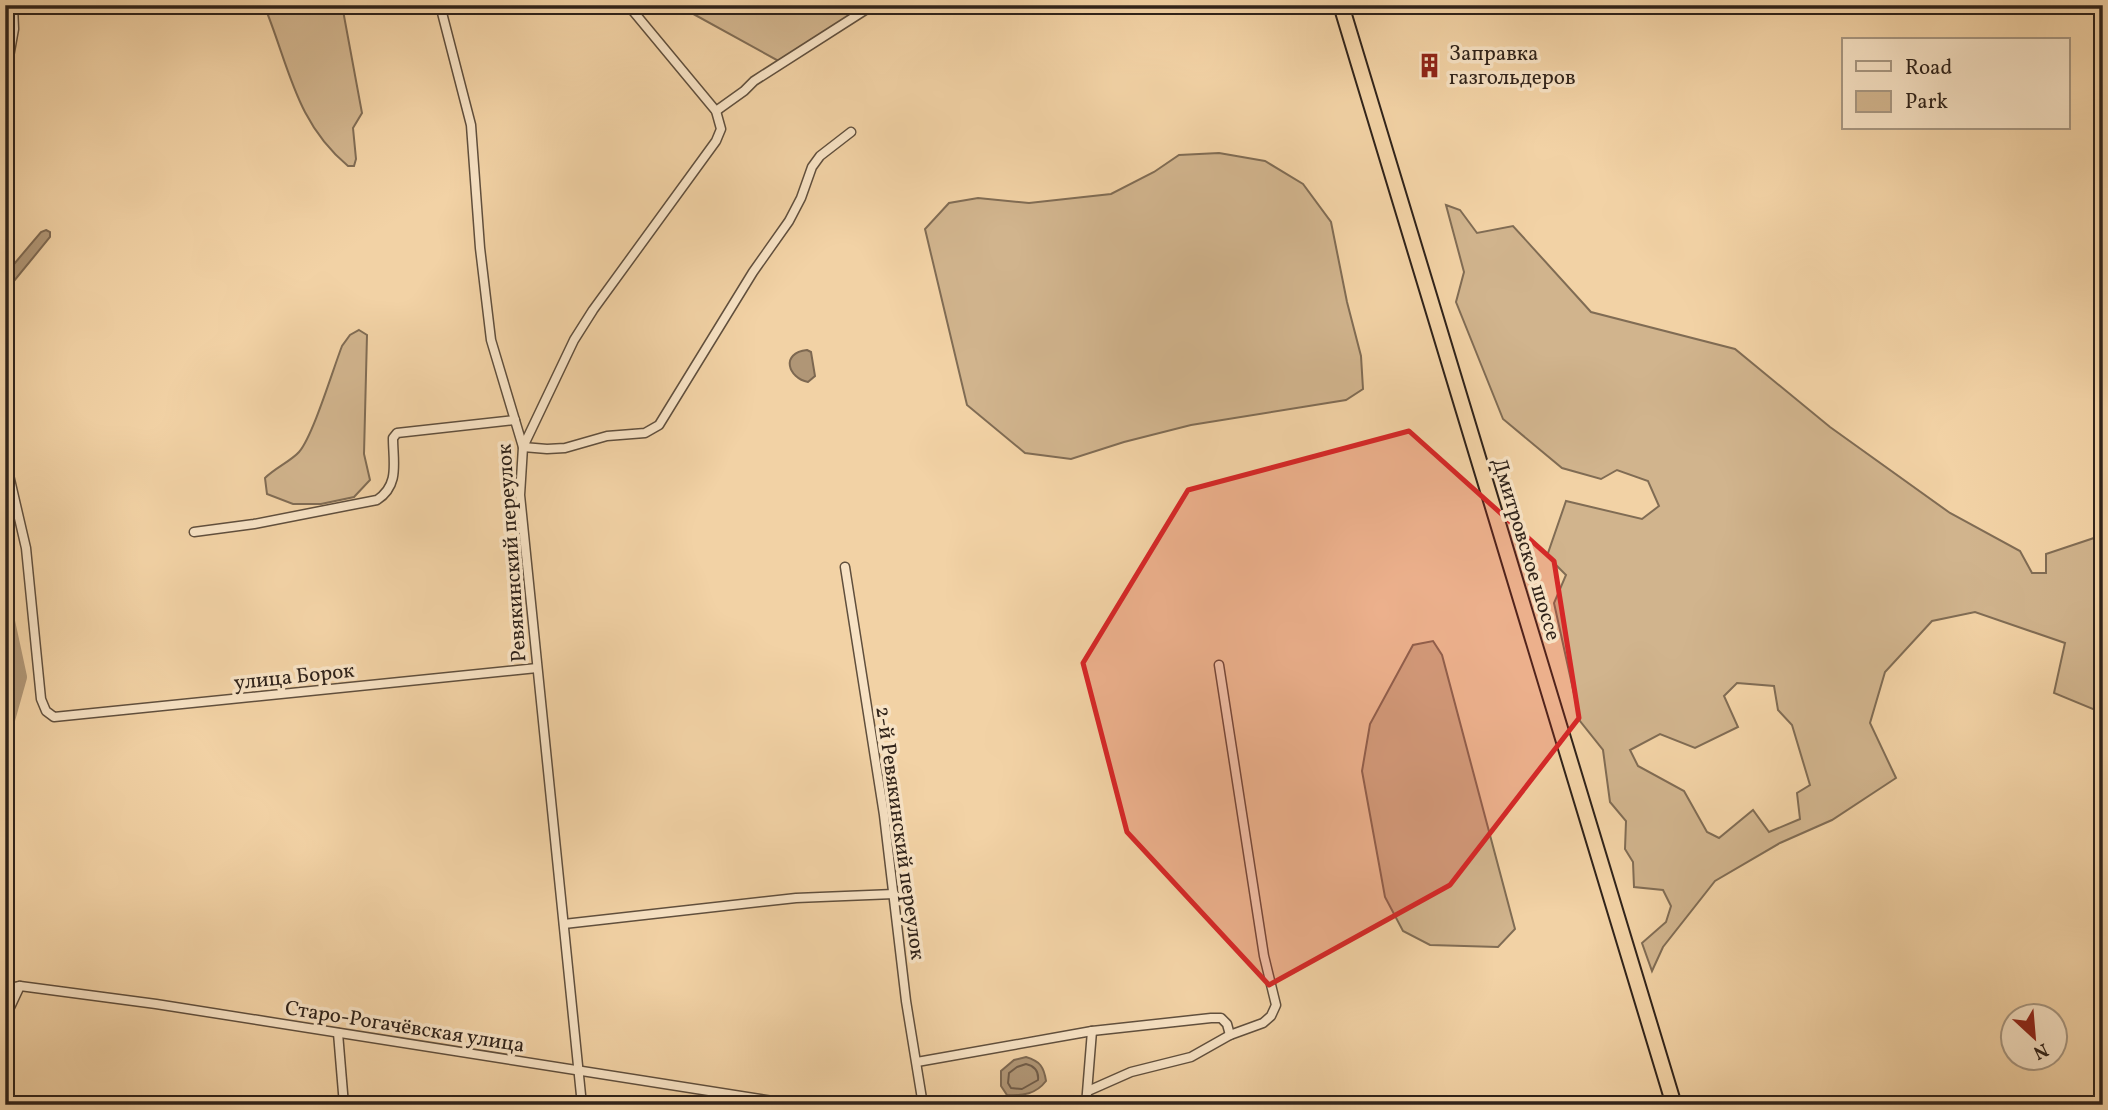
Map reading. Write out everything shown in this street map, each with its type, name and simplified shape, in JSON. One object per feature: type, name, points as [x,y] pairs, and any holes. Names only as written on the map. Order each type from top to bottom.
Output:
[{"type":"highway","name":"Дмитровское шоссе","points":[[1341,5],[1674,1105]]},
{"type":"street","points":[[5,79],[13,29],[13,5]]},
{"type":"street","name":"Ревякинский переулок","points":[[440,5],[471,125],[480,247],[491,340],[523,447],[520,495],[582,1105]]},
{"type":"street","points":[[628,5],[716,111],[721,129],[716,141],[580,330],[523,447],[565,448],[607,436],[645,433],[659,425],[753,272],[789,221],[812,167],[820,156],[851,132]]},
{"type":"street","points":[[716,111],[754,81],[873,5]]},
{"type":"street","points":[[194,532],[377,500],[387,494],[393,482],[393,438],[397,433],[515,420]]},
{"type":"street","name":"улица Борок","points":[[5,457],[26,548],[41,699],[46,710],[54,717],[537,668]]},
{"type":"street","name":"2-й Ревякинский переулок","points":[[845,567],[923,1105]]},
{"type":"street","points":[[1088,1091],[1130,1072],[1191,1057],[1230,1035],[1263,1023],[1271,1016],[1276,1005],[1264,956],[1219,665]]},
{"type":"street","points":[[564,924],[796,898],[894,894]]},
{"type":"street","points":[[5,1018],[20,986]]},
{"type":"street","name":"Старо-Рогачёвская улица","points":[[5,989],[20,986],[798,1105]]},
{"type":"street","points":[[917,1062],[1092,1031],[1212,1018],[1221,1018],[1227,1024],[1230,1035]]},
{"type":"street","points":[[1086,1105],[1092,1031]]},
{"type":"street","points":[[338,1033],[344,1105]]},
{"type":"highlighted area","points":[[1409,431],[1554,561],[1579,718],[1450,885],[1269,985],[1127,832],[1083,663],[1188,490]]},
{"type":"green space","points":[[264,5],[342,5],[362,113],[353,128],[356,159],[354,166],[348,166],[330,149],[305,112]]},
{"type":"green space","points":[[677,5],[880,5],[784,64]]},
{"type":"green space","points":[[1219,153],[1265,161],[1303,184],[1331,222],[1361,356],[1363,389],[1346,400],[1191,425],[1071,459],[1025,453],[967,405],[925,229],[949,203],[978,198],[1029,203],[1111,194],[1154,172],[1179,155]]},
{"type":"green space","points":[[1446,205],[1460,210],[1477,233],[1513,226],[1591,312],[1735,349],[1830,427],[1950,513],[2020,551],[2032,573],[2046,573],[2046,554],[2103,535],[2103,718],[2098,711],[2054,693],[2065,643],[1975,612],[1932,621],[1885,672],[1870,723],[1896,778],[1832,820],[1780,843],[1715,881],[1663,947],[1652,971],[1642,943],[1666,922],[1671,906],[1663,890],[1634,887],[1633,862],[1625,849],[1626,821],[1610,802],[1603,750],[1580,721],[1554,603],[1566,575],[1547,556],[1566,501],[1642,519],[1659,506],[1648,481],[1617,470],[1601,479],[1562,468],[1503,419],[1456,302],[1464,272]],"holes":[[[1737,683],[1774,686],[1778,710],[1792,725],[1810,785],[1797,793],[1800,819],[1769,832],[1753,810],[1719,838],[1707,832],[1684,791],[1638,766],[1630,750],[1660,734],[1695,748],[1738,727],[1724,696]]]},
{"type":"green space","points":[[359,330],[367,335],[364,454],[370,480],[354,497],[321,504],[293,504],[267,494],[265,478],[299,452],[316,417],[342,346],[350,335]]},
{"type":"green space","points":[[1433,641],[1442,655],[1515,929],[1498,947],[1430,945],[1403,931],[1385,897],[1362,771],[1370,724],[1413,645]]},
{"type":"water","points":[[41,232],[50,232],[50,237],[14,281],[10,281],[7,276],[9,270]]},
{"type":"water","points":[[807,350],[811,352],[815,376],[808,382],[796,376],[790,366],[793,356]]},
{"type":"water","points":[[1026,1057],[1040,1065],[1046,1081],[1029,1093],[1007,1095],[1001,1086],[1001,1071],[1014,1060]]},
{"type":"waterway","points":[[5,612],[19,677],[5,727]]},
{"type":"place","name":"Заправка газгольдеров","points":[[1429,65]]}]
